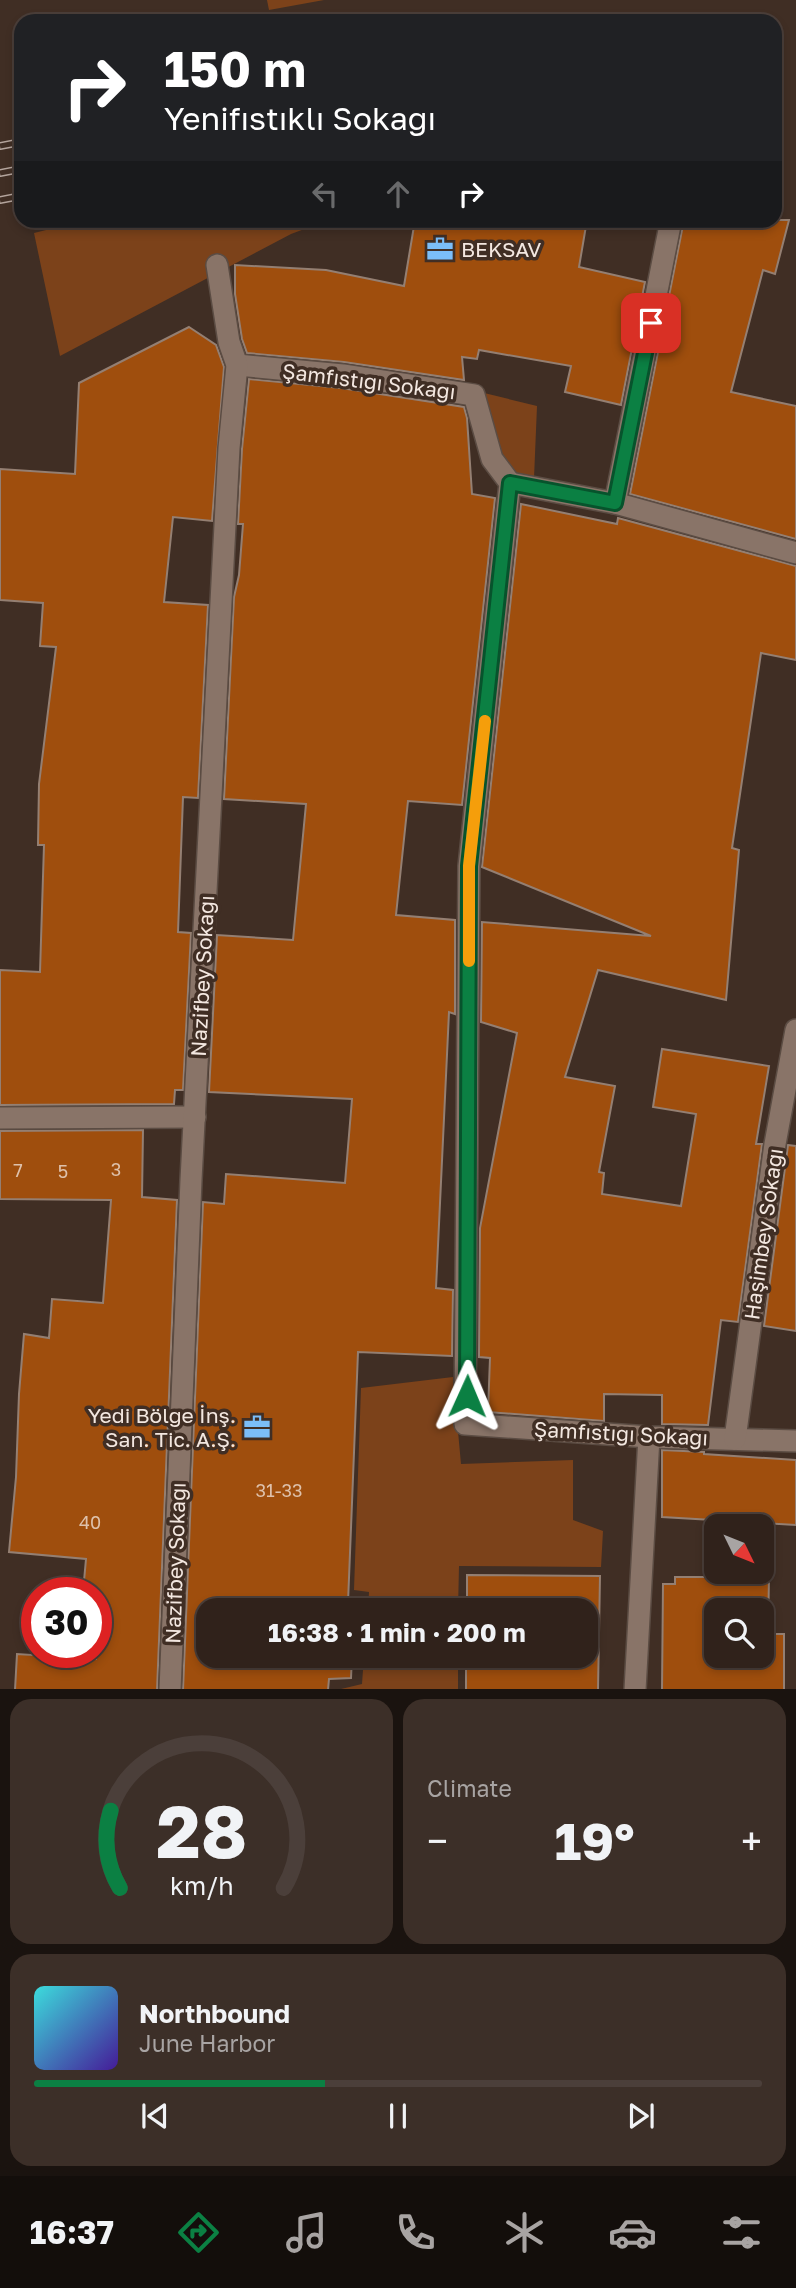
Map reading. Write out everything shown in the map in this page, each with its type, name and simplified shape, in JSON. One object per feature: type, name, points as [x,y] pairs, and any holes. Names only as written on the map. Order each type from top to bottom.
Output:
[{"type":"street","points":[[615,503],[669,228]]},
{"type":"street","name":"Nazifbey Sokağı","points":[[170,1689],[195,1117],[229,448],[237,365],[229,342],[216,265]]},
{"type":"street","name":"Şamfıstığı Sokağı","points":[[237,365],[343,376],[474,395],[492,459],[510,483],[469,866],[465,1424],[649,1437],[796,1441]]},
{"type":"street","points":[[510,483],[615,503],[796,553]]},
{"type":"street","name":"Haşimbey Sokağı","points":[[735,1439],[775,1144],[796,1030]]},
{"type":"street","points":[[0,1118],[195,1117]]},
{"type":"street","points":[[635,1689],[649,1437]]},
{"type":"shaded area","points":[[267,0],[324,0],[269,10]]},
{"type":"shaded area","points":[[54,228],[307,228],[291,234],[60,356],[34,233]]},
{"type":"shaded area","points":[[480,392],[537,406],[534,478],[515,474],[497,448]]},
{"type":"shaded area","points":[[453,1377],[461,1464],[573,1460],[573,1520],[603,1531],[601,1567],[459,1566],[458,1598],[369,1598],[369,1592],[354,1590],[361,1388]]},
{"type":"shaded area","points":[[363,1668],[458,1668],[458,1689],[341,1689],[362,1684]]},
{"type":"building","points":[[782,220],[789,220],[775,274],[763,270],[731,392],[796,406],[796,539],[630,494],[682,228],[782,228]]},
{"type":"building","points":[[414,228],[586,228],[579,267],[645,282],[621,405],[565,392],[571,366],[479,350],[477,359],[462,357],[464,380],[344,362],[247,353],[242,339],[235,294],[235,265],[326,270],[404,286]]},
{"type":"building","points":[[189,327],[216,345],[224,367],[212,521],[173,517],[164,602],[208,605],[198,798],[183,797],[178,932],[191,933],[183,1090],[175,1090],[174,1104],[0,1105],[0,970],[40,972],[44,845],[38,845],[39,784],[56,647],[40,646],[43,603],[0,600],[0,469],[75,474],[79,383]]},
{"type":"building","points":[[249,379],[341,388],[464,407],[472,494],[495,498],[462,805],[408,801],[396,915],[455,920],[455,1014],[449,1012],[436,1288],[453,1290],[452,1356],[358,1352],[348,1598],[196,1598],[196,1668],[351,1668],[351,1678],[329,1679],[328,1689],[183,1689],[203,1202],[224,1204],[226,1174],[345,1183],[352,1099],[209,1092],[217,935],[293,940],[306,804],[224,799],[234,597],[239,575],[243,524],[238,524]]},
{"type":"building","points":[[521,504],[617,524],[618,518],[796,566],[796,660],[761,653],[732,848],[739,850],[726,1000],[598,970],[565,1077],[615,1086],[599,1172],[604,1173],[602,1194],[681,1206],[696,1114],[653,1107],[662,1049],[769,1066],[756,1144],[762,1144],[738,1322],[721,1320],[708,1425],[662,1424],[662,1395],[604,1394],[604,1421],[488,1412],[490,1358],[479,1357],[480,1228],[517,1033],[481,1022],[482,922],[651,936],[482,867]]},
{"type":"building","points":[[143,1130],[142,1197],[177,1200],[157,1689],[15,1689],[17,1654],[21,1654],[21,1668],[112,1668],[112,1577],[84,1577],[86,1559],[9,1552],[24,1334],[49,1338],[52,1299],[103,1303],[111,1200],[0,1199],[0,1131]]},
{"type":"building","points":[[788,1145],[796,1146],[796,1331],[764,1326]]},
{"type":"building","points":[[662,1450],[796,1460],[796,1525],[774,1524],[774,1514],[704,1514],[704,1520],[662,1517]]},
{"type":"building","points":[[467,1575],[600,1576],[598,1689],[466,1689],[466,1668],[598,1668],[598,1598],[467,1598]]},
{"type":"building","points":[[675,1577],[704,1577],[704,1584],[769,1584],[769,1598],[704,1598],[704,1668],[774,1668],[774,1634],[784,1634],[784,1689],[662,1689],[663,1584],[675,1584]]},
{"type":"railway","points":[[0,146],[14,143]]},
{"type":"railway","points":[[0,173],[14,170]]},
{"type":"railway","points":[[0,200],[14,197]]},
{"type":"slow traffic","points":[[469,961],[469,866],[485,721]]},
{"type":"place","name":"BEKSAV","points":[[440,249]]},
{"type":"place","name":"Yedi Bölge İnş. San. Tic. A.Ş.","points":[[257,1427]]},
{"type":"route","points":[[467,1396],[469,866],[510,483],[615,503],[651,323]]}]
